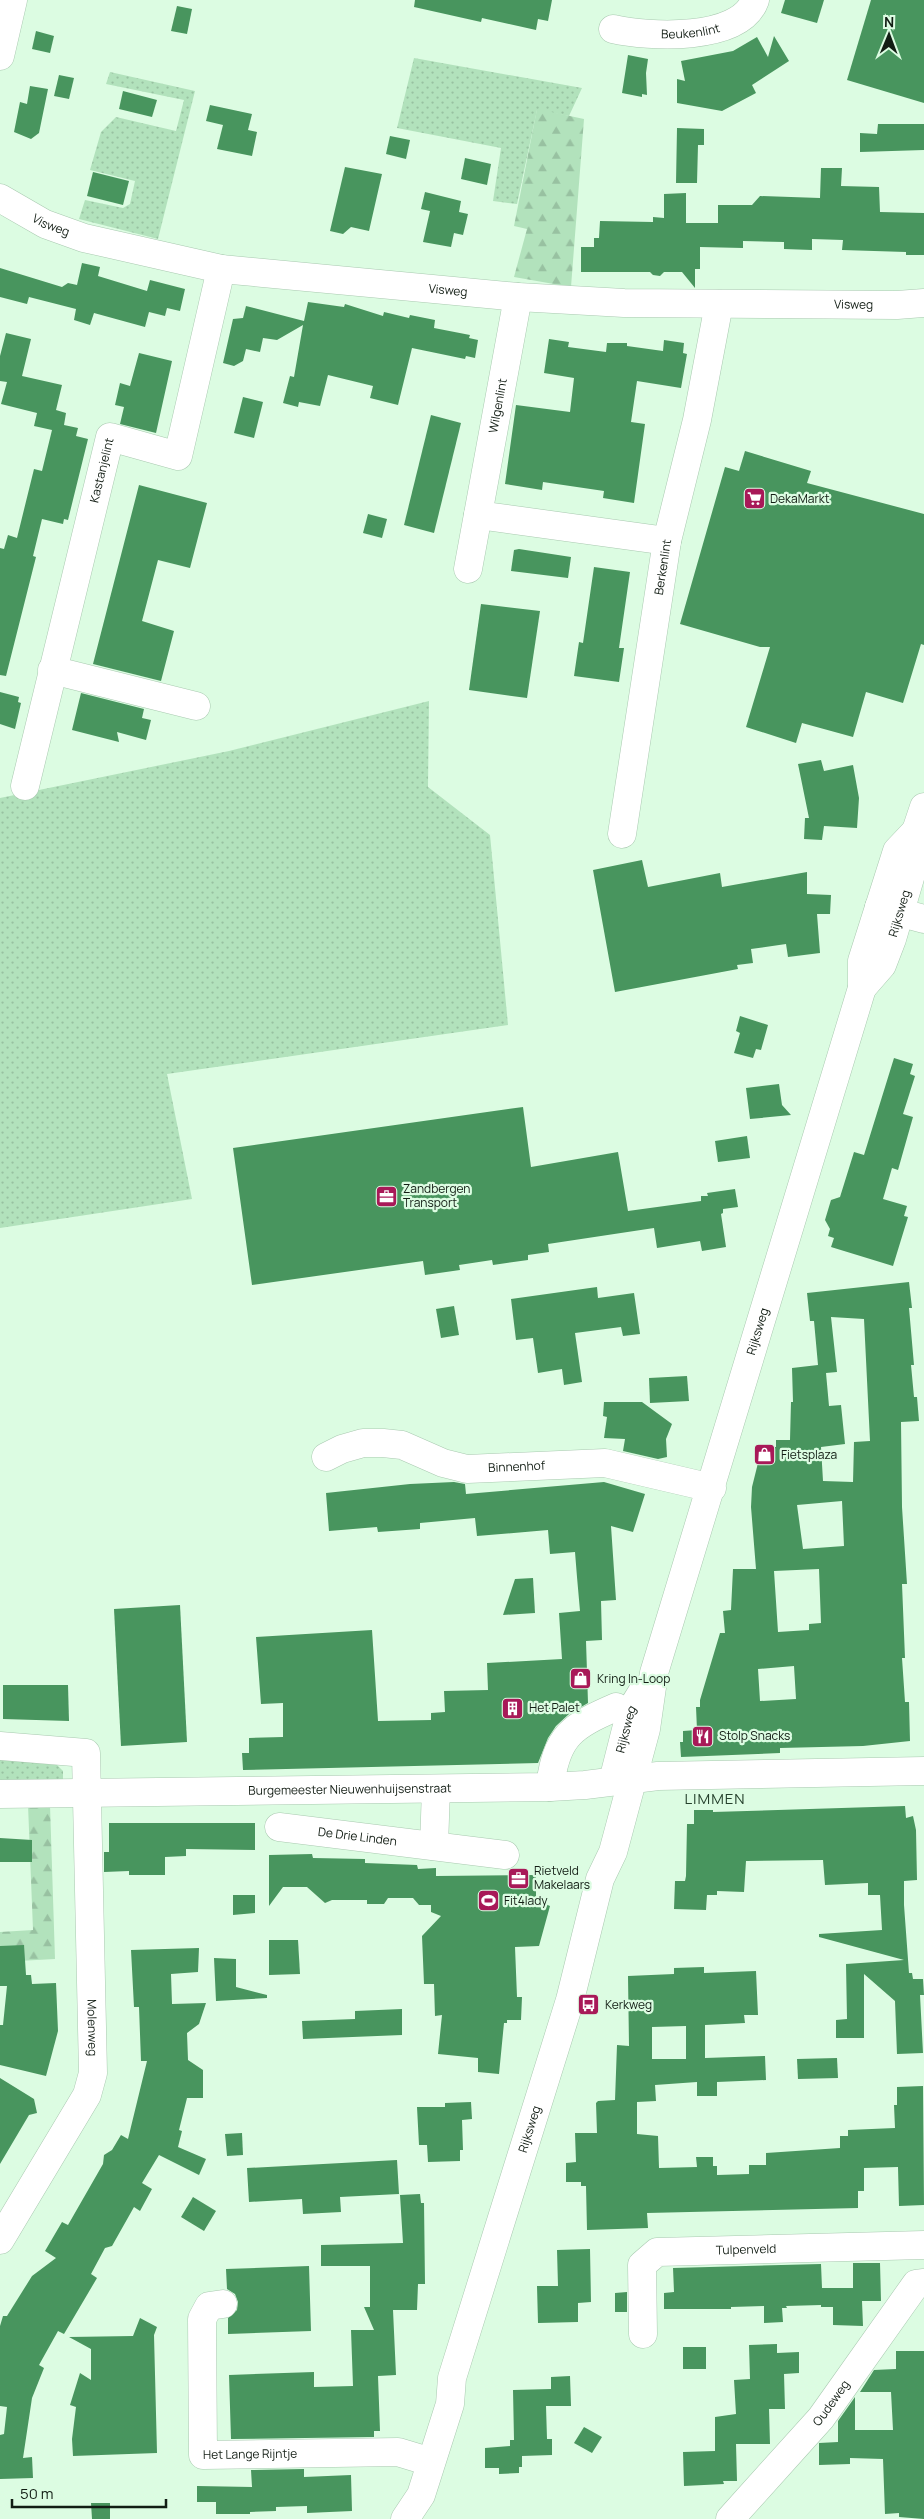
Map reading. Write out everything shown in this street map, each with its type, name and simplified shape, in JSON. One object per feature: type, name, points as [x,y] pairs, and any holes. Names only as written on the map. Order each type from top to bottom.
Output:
[{"type":"street","points":[[0,56],[13,0]]},
{"type":"street","name":"Beukenlint","points":[[613,29],[635,34],[664,36],[713,29],[746,15],[755,0]]},
{"type":"street","name":"Visweg","points":[[0,198],[45,224],[84,238],[222,269],[518,297],[624,303],[920,307]]},
{"type":"street","name":"Kastanjelint","points":[[24,786],[110,437],[178,456],[222,269]]},
{"type":"street","name":"Wilgenlint","points":[[468,569],[518,297]]},
{"type":"street","name":"Berkenlint","points":[[622,834],[667,541],[697,420],[720,304]]},
{"type":"street","points":[[478,515],[667,541]]},
{"type":"street","points":[[52,670],[196,706]]},
{"type":"street","name":"Rijksweg","points":[[405,2518],[421,2495],[423,2460],[450,2404],[452,2378],[570,2000],[600,1879],[613,1852],[622,1781],[646,1729],[654,1673],[712,1488],[862,988],[862,961],[901,913],[897,852],[920,819]]},
{"type":"street","name":"Binnenhof","points":[[326,1458],[342,1449],[363,1443],[383,1443],[402,1445],[443,1463],[467,1468],[605,1463],[712,1488]]},
{"type":"street","points":[[550,1786],[552,1768],[561,1744],[572,1729],[585,1721],[616,1708]]},
{"type":"street","points":[[0,1746],[86,1753],[86,1792]]},
{"type":"street","points":[[622,1781],[658,1776],[924,1771]]},
{"type":"street","name":"Burgemeester Nieuwenhuijsenstraat","points":[[0,1794],[436,1789],[550,1786],[622,1781]]},
{"type":"street","points":[[434,1846],[436,1789]]},
{"type":"street","name":"Molenweg","points":[[0,2240],[91,2086],[93,2064],[86,1792]]},
{"type":"street","name":"De Drie Linden","points":[[279,1827],[505,1855]]},
{"type":"street","name":"Tulpenveld","points":[[643,2334],[642,2265],[657,2252],[924,2245]]},
{"type":"street","name":"Oudeweg","points":[[730,2519],[821,2418],[916,2284],[924,2283]]},
{"type":"street","name":"Het Lange Rijntje","points":[[223,2304],[209,2306],[202,2319],[203,2455],[398,2452],[423,2460]]},
{"type":"green space","points":[[414,58],[582,88],[569,116],[537,110],[517,204],[493,201],[501,148],[397,128]]},
{"type":"green space","points":[[110,72],[195,91],[158,239],[79,219],[85,200],[123,208],[130,204],[135,181],[90,170],[101,132],[116,117],[176,131],[184,100],[106,84]]},
{"type":"green space","points":[[537,109],[584,119],[571,287],[514,277],[527,229],[514,226]]},
{"type":"green space","points":[[429,701],[428,787],[490,835],[508,1025],[167,1074],[192,1199],[0,1228],[0,798],[229,751]]},
{"type":"green space","points":[[0,1759],[57,1765],[63,1771],[63,1779],[0,1781]]},
{"type":"green space","points":[[28,1805],[50,1805],[55,1959],[0,1962],[0,1932],[33,1930]]},
{"type":"building","points":[[415,0],[552,0],[548,21],[538,19],[536,30],[482,18],[481,22],[414,7]]},
{"type":"building","points":[[785,0],[824,0],[817,23],[781,13]]},
{"type":"building","points":[[871,0],[924,0],[924,103],[847,80]]},
{"type":"building","points":[[177,6],[192,9],[187,34],[171,31]]},
{"type":"building","points":[[36,31],[54,36],[50,53],[32,49]]},
{"type":"building","points":[[774,36],[789,61],[752,85],[756,93],[722,111],[677,103],[677,79],[685,81],[681,61],[733,51],[757,37],[768,57]]},
{"type":"building","points":[[628,55],[648,59],[646,73],[647,95],[642,94],[642,97],[622,93]]},
{"type":"building","points":[[59,75],[74,78],[69,99],[54,96]]},
{"type":"building","points":[[30,86],[48,89],[39,133],[31,139],[14,132],[20,102],[27,104]]},
{"type":"building","points":[[123,91],[157,100],[152,117],[119,109]]},
{"type":"building","points":[[210,105],[252,114],[248,130],[257,132],[252,156],[217,149],[223,125],[206,121]]},
{"type":"building","points":[[878,124],[924,124],[924,150],[860,152],[860,133],[877,134]]},
{"type":"building","points":[[677,128],[704,129],[704,145],[698,145],[697,183],[676,183]]},
{"type":"building","points":[[390,136],[410,140],[406,159],[386,154]]},
{"type":"building","points":[[465,158],[491,164],[487,185],[461,179]]},
{"type":"building","points":[[345,167],[382,174],[369,231],[351,227],[343,234],[330,231]]},
{"type":"building","points":[[821,168],[842,168],[841,186],[879,187],[880,212],[924,213],[924,255],[906,255],[906,252],[842,250],[843,240],[812,239],[812,250],[784,249],[784,242],[743,241],[743,248],[700,247],[700,269],[695,269],[695,288],[682,272],[664,272],[660,276],[653,275],[650,272],[581,272],[581,247],[594,247],[594,238],[599,238],[600,221],[653,222],[653,217],[664,218],[664,194],[686,193],[686,223],[718,223],[718,205],[752,205],[760,196],[820,198]]},
{"type":"building","points":[[93,172],[129,181],[123,205],[87,196]]},
{"type":"building","points":[[425,192],[461,201],[459,212],[468,214],[463,235],[454,233],[451,247],[423,242],[430,211],[421,209]]},
{"type":"building","points":[[82,263],[100,267],[98,276],[147,291],[150,280],[185,289],[180,311],[167,308],[165,316],[149,312],[145,327],[94,313],[90,325],[74,320],[76,309],[29,297],[27,304],[0,297],[0,268],[62,287],[68,283],[77,285]]},
{"type":"building","points":[[308,302],[344,307],[345,304],[383,316],[384,312],[409,318],[410,315],[435,320],[434,328],[470,335],[469,338],[478,340],[475,358],[466,356],[465,359],[412,348],[398,405],[370,398],[373,386],[328,375],[320,406],[299,402],[298,407],[283,403],[290,376],[294,377],[303,325],[277,340],[263,338],[260,352],[246,349],[243,361],[234,366],[223,363],[233,319],[243,318],[246,306],[304,321]]},
{"type":"building","points":[[6,333],[31,339],[22,376],[62,385],[56,410],[66,413],[64,425],[78,428],[76,436],[88,439],[68,520],[64,519],[63,524],[42,519],[33,556],[36,557],[6,676],[0,675],[0,548],[4,549],[8,535],[17,538],[34,469],[42,471],[52,430],[34,426],[37,413],[1,404],[7,382],[0,381],[0,356]]},
{"type":"building","points":[[549,339],[569,342],[568,347],[606,352],[607,343],[627,343],[627,346],[663,351],[664,340],[684,343],[683,353],[687,354],[681,388],[637,381],[631,422],[645,424],[634,503],[603,498],[604,491],[543,482],[542,490],[505,484],[516,405],[570,412],[574,378],[544,373]]},
{"type":"building","points":[[139,353],[172,361],[156,433],[120,424],[124,407],[115,405],[120,383],[130,386]]},
{"type":"building","points":[[243,397],[263,402],[254,438],[234,433]]},
{"type":"building","points":[[431,415],[461,423],[434,533],[404,525]]},
{"type":"building","points":[[745,451],[811,471],[807,483],[924,514],[924,645],[921,644],[903,703],[866,692],[853,737],[802,723],[796,743],[746,727],[770,647],[760,647],[680,624],[725,467],[739,471]]},
{"type":"building","points":[[139,485],[207,503],[190,568],[158,560],[142,621],[174,631],[161,681],[93,664]]},
{"type":"building","points":[[368,514],[387,519],[382,538],[363,533]]},
{"type":"building","points":[[519,549],[571,557],[568,578],[511,571],[514,550]]},
{"type":"building","points":[[594,567],[630,572],[619,648],[624,648],[619,682],[574,676],[579,642],[583,643]]},
{"type":"building","points":[[481,604],[540,611],[527,698],[469,690]]},
{"type":"building","points":[[0,692],[19,697],[18,702],[21,703],[15,729],[0,724]]},
{"type":"building","points":[[81,693],[144,709],[142,718],[151,720],[146,740],[117,732],[119,742],[72,730]]},
{"type":"building","points":[[821,760],[824,771],[853,765],[859,798],[857,828],[824,826],[822,840],[804,839],[805,818],[809,818],[798,764]]},
{"type":"building","points":[[642,860],[648,887],[720,873],[722,887],[807,872],[807,894],[831,895],[830,914],[817,914],[820,953],[788,957],[786,944],[751,949],[753,963],[737,965],[738,969],[615,992],[593,870]]},
{"type":"building","points":[[740,1016],[768,1025],[761,1050],[756,1049],[753,1058],[734,1053],[740,1033],[736,1031]]},
{"type":"building","points":[[894,1058],[913,1064],[910,1074],[915,1076],[903,1114],[913,1117],[898,1170],[892,1168],[883,1199],[907,1206],[904,1216],[908,1217],[893,1266],[831,1247],[834,1238],[828,1236],[830,1229],[825,1220],[831,1200],[840,1197],[854,1152],[864,1155]]},
{"type":"building","points":[[779,1084],[782,1105],[791,1115],[750,1119],[746,1088]]},
{"type":"building","points":[[523,1107],[531,1167],[618,1152],[628,1211],[701,1201],[701,1196],[708,1196],[707,1193],[735,1189],[738,1207],[723,1209],[721,1214],[726,1247],[702,1251],[700,1241],[657,1248],[654,1228],[548,1244],[549,1252],[528,1255],[528,1260],[493,1265],[492,1260],[459,1265],[460,1270],[425,1275],[423,1261],[252,1285],[233,1148]]},
{"type":"building","points":[[747,1136],[750,1158],[718,1162],[715,1141]]},
{"type":"building","points":[[909,1282],[912,1308],[909,1308],[914,1365],[911,1365],[914,1397],[917,1397],[919,1421],[901,1422],[902,1507],[907,1584],[902,1584],[905,1658],[902,1658],[905,1702],[909,1702],[910,1741],[863,1746],[780,1748],[780,1753],[681,1757],[680,1742],[683,1742],[683,1731],[697,1730],[696,1707],[700,1707],[700,1700],[720,1633],[725,1633],[723,1611],[731,1610],[733,1569],[756,1569],[751,1507],[752,1487],[762,1447],[776,1447],[776,1440],[790,1440],[791,1402],[793,1402],[792,1368],[818,1365],[814,1321],[810,1321],[807,1293]],"holes":[[[831,1317],[864,1319],[870,1441],[854,1442],[853,1482],[823,1481],[821,1447],[845,1444],[841,1405],[829,1406],[826,1373],[837,1372]],[[842,1501],[844,1546],[803,1549],[797,1505]],[[819,1569],[821,1623],[809,1624],[809,1630],[778,1632],[774,1571]],[[794,1666],[796,1699],[760,1701],[758,1669]]]},
{"type":"building","points":[[597,1287],[598,1298],[634,1293],[640,1334],[623,1336],[621,1327],[575,1333],[582,1382],[564,1385],[562,1369],[538,1373],[533,1338],[516,1340],[511,1299]]},
{"type":"building","points":[[454,1306],[459,1335],[441,1338],[436,1309]]},
{"type":"building","points":[[687,1376],[689,1401],[650,1403],[649,1378]]},
{"type":"building","points":[[604,1402],[642,1402],[672,1424],[666,1439],[667,1457],[658,1459],[623,1451],[625,1439],[604,1438],[607,1417],[603,1416]]},
{"type":"building","points":[[454,1482],[465,1484],[466,1494],[604,1482],[645,1494],[633,1532],[611,1526],[616,1600],[601,1601],[602,1640],[586,1641],[588,1703],[569,1714],[556,1726],[548,1738],[538,1763],[243,1770],[242,1753],[249,1753],[249,1738],[283,1737],[283,1703],[261,1704],[256,1637],[372,1630],[378,1721],[431,1720],[431,1713],[445,1712],[444,1691],[488,1690],[487,1663],[562,1659],[559,1613],[580,1611],[575,1552],[550,1554],[548,1530],[477,1536],[475,1518],[420,1523],[420,1529],[378,1532],[377,1527],[329,1531],[326,1493],[410,1484]]},
{"type":"building","points":[[533,1578],[535,1613],[503,1615],[515,1579]]},
{"type":"building","points":[[180,1605],[187,1742],[121,1746],[114,1609]]},
{"type":"building","points":[[3,1685],[68,1685],[69,1721],[3,1719]]},
{"type":"building","points":[[905,1806],[906,1818],[913,1816],[916,1830],[917,1880],[904,1881],[904,1905],[909,1973],[912,1973],[913,1979],[923,1979],[924,1995],[920,1995],[923,2053],[897,2054],[895,2001],[864,1974],[864,2038],[836,2038],[836,2020],[847,2019],[846,1964],[904,1960],[819,1937],[819,1934],[882,1930],[880,1895],[868,1895],[868,1883],[825,1885],[823,1860],[746,1861],[744,1892],[717,1891],[717,1895],[707,1895],[706,1910],[674,1909],[675,1881],[685,1881],[687,1824],[694,1824],[694,1810],[713,1810],[713,1812]]},
{"type":"building","points":[[109,1823],[255,1823],[255,1850],[186,1849],[186,1856],[165,1857],[165,1875],[129,1875],[129,1871],[104,1872],[104,1852],[109,1852]]},
{"type":"building","points":[[0,1838],[32,1840],[32,1862],[0,1862]]},
{"type":"building","points":[[312,1854],[313,1858],[365,1859],[365,1863],[417,1865],[418,1869],[436,1868],[436,1876],[536,1875],[536,1900],[550,1906],[539,1946],[515,1947],[517,1997],[522,1997],[521,2020],[507,2020],[507,2023],[504,2023],[499,2074],[478,2072],[478,2058],[438,2054],[442,2015],[435,2016],[434,1984],[424,1984],[422,1936],[441,1916],[431,1912],[431,1905],[419,1905],[413,1898],[388,1898],[384,1904],[367,1904],[367,1900],[332,1900],[325,1903],[307,1887],[283,1887],[269,1906],[269,1855]]},
{"type":"building","points":[[233,1895],[255,1895],[255,1913],[233,1915]]},
{"type":"building","points":[[269,1940],[298,1940],[300,1974],[269,1975]]},
{"type":"building","points":[[24,1945],[26,1975],[31,1975],[32,1984],[56,1983],[58,2031],[46,2076],[0,2065],[0,2025],[3,2025],[7,1986],[0,1986],[0,1946]]},
{"type":"building","points":[[199,1948],[198,1972],[171,1974],[172,2004],[206,2003],[199,2024],[187,2033],[188,2060],[203,2070],[203,2098],[187,2098],[179,2130],[182,2131],[178,2147],[206,2159],[199,2175],[159,2155],[142,2183],[152,2189],[140,2211],[134,2207],[112,2246],[105,2248],[91,2274],[97,2278],[64,2334],[58,2331],[39,2365],[44,2368],[32,2398],[23,2458],[32,2457],[33,2478],[0,2479],[0,2435],[4,2434],[7,2407],[0,2406],[0,2326],[3,2316],[7,2316],[32,2276],[56,2258],[45,2251],[62,2222],[68,2225],[103,2164],[104,2155],[112,2150],[121,2135],[128,2139],[147,2061],[141,2061],[139,2007],[134,2007],[131,1950]]},
{"type":"building","points":[[214,1958],[236,1959],[236,1987],[267,1995],[267,1998],[216,2001]]},
{"type":"building","points":[[704,1967],[704,1973],[756,1971],[758,2015],[744,2015],[745,2023],[705,2025],[705,2058],[765,2056],[766,2080],[717,2082],[717,2096],[697,2096],[697,2082],[655,2085],[656,2101],[637,2102],[637,2134],[658,2136],[659,2168],[697,2167],[696,2157],[713,2157],[713,2166],[717,2166],[717,2175],[749,2174],[749,2165],[766,2165],[766,2153],[840,2148],[840,2136],[848,2136],[848,2130],[895,2128],[894,2105],[897,2105],[897,2087],[923,2086],[924,2205],[899,2206],[898,2167],[864,2168],[864,2191],[858,2191],[858,2208],[647,2213],[648,2228],[587,2230],[586,2186],[581,2186],[581,2182],[566,2182],[566,2163],[576,2162],[575,2133],[597,2133],[596,2103],[598,2101],[615,2100],[617,2045],[629,2046],[628,1976],[674,1974],[674,1968]],"holes":[[[686,2026],[686,2059],[652,2059],[652,2027]]]},
{"type":"building","points":[[402,2009],[402,2035],[303,2039],[302,2021],[355,2019],[355,2011]]},
{"type":"building","points":[[837,2058],[838,2078],[798,2079],[797,2059]]},
{"type":"building","points":[[0,2078],[34,2099],[37,2113],[29,2115],[0,2164]]},
{"type":"building","points":[[471,2102],[472,2119],[462,2120],[463,2150],[460,2150],[460,2161],[428,2162],[427,2145],[419,2145],[417,2107],[445,2107],[445,2103]]},
{"type":"building","points":[[242,2133],[243,2155],[227,2156],[225,2134]]},
{"type":"building","points":[[397,2160],[399,2194],[340,2197],[341,2212],[303,2214],[302,2199],[249,2202],[247,2168]]},
{"type":"building","points":[[420,2194],[421,2203],[424,2203],[425,2284],[418,2284],[417,2310],[393,2310],[396,2375],[378,2376],[380,2431],[374,2431],[374,2437],[231,2439],[229,2375],[314,2372],[314,2387],[353,2386],[351,2330],[374,2330],[364,2307],[370,2307],[370,2266],[321,2266],[321,2245],[403,2243],[400,2195]]},
{"type":"building","points":[[193,2197],[216,2211],[204,2231],[181,2217]]},
{"type":"building","points":[[590,2249],[591,2302],[578,2303],[578,2322],[538,2323],[537,2286],[558,2286],[557,2250]]},
{"type":"building","points":[[853,2263],[880,2263],[881,2301],[862,2301],[863,2326],[833,2325],[833,2307],[821,2307],[821,2305],[786,2306],[787,2308],[782,2308],[783,2322],[764,2323],[764,2306],[731,2307],[731,2309],[664,2309],[664,2293],[674,2292],[673,2268],[821,2264],[822,2288],[853,2288]]},
{"type":"building","points":[[309,2266],[311,2331],[228,2334],[228,2318],[237,2310],[238,2302],[235,2294],[227,2289],[226,2269]]},
{"type":"building","points":[[627,2292],[627,2312],[615,2312],[615,2293]]},
{"type":"building","points":[[140,2318],[157,2327],[154,2335],[157,2453],[73,2456],[72,2439],[76,2407],[70,2405],[80,2373],[91,2380],[91,2349],[69,2337],[133,2336]]},
{"type":"building","points":[[777,2344],[777,2353],[799,2352],[799,2373],[784,2374],[785,2409],[769,2409],[770,2444],[736,2444],[737,2481],[723,2481],[724,2484],[684,2486],[683,2452],[715,2451],[715,2417],[736,2414],[734,2380],[750,2379],[749,2345]]},
{"type":"building","points":[[683,2347],[706,2347],[706,2369],[683,2369]]},
{"type":"building","points":[[896,2351],[924,2351],[924,2519],[899,2517],[899,2513],[885,2514],[883,2459],[850,2458],[850,2464],[819,2465],[819,2443],[838,2442],[838,2421],[855,2397],[855,2430],[893,2430],[891,2392],[860,2392],[874,2370],[896,2369]]},
{"type":"building","points":[[570,2376],[571,2406],[546,2406],[547,2439],[552,2439],[552,2455],[522,2456],[522,2467],[519,2467],[519,2473],[499,2474],[499,2468],[485,2468],[485,2448],[510,2446],[510,2440],[514,2440],[513,2390],[551,2389],[551,2377]]},
{"type":"building","points":[[584,2427],[602,2437],[592,2453],[574,2443]]},
{"type":"building","points":[[304,2469],[304,2477],[351,2475],[352,2511],[307,2513],[307,2506],[276,2507],[276,2511],[250,2512],[250,2514],[216,2514],[216,2502],[197,2502],[197,2486],[252,2487],[251,2470]]},
{"type":"building","points":[[91,2503],[110,2503],[110,2519],[92,2519]]},
{"type":"place","name":"DekaMarkt","points":[[754,499]]},
{"type":"place","name":"Zandbergen Transport","points":[[387,1196]]},
{"type":"place","name":"Fietsplaza","points":[[765,1455]]},
{"type":"place","name":"Kring In-Loop","points":[[581,1679]]},
{"type":"place","name":"Het Palet","points":[[513,1708]]},
{"type":"place","name":"Stolp Snacks","points":[[703,1736]]},
{"type":"place","name":"Rietveld Makelaars","points":[[518,1878]]},
{"type":"place","name":"Fit4lady","points":[[488,1901]]},
{"type":"place","name":"Kerkweg","points":[[589,2005]]},
{"type":"district","name":"LIMMEN","points":[[715,1799]]}]
